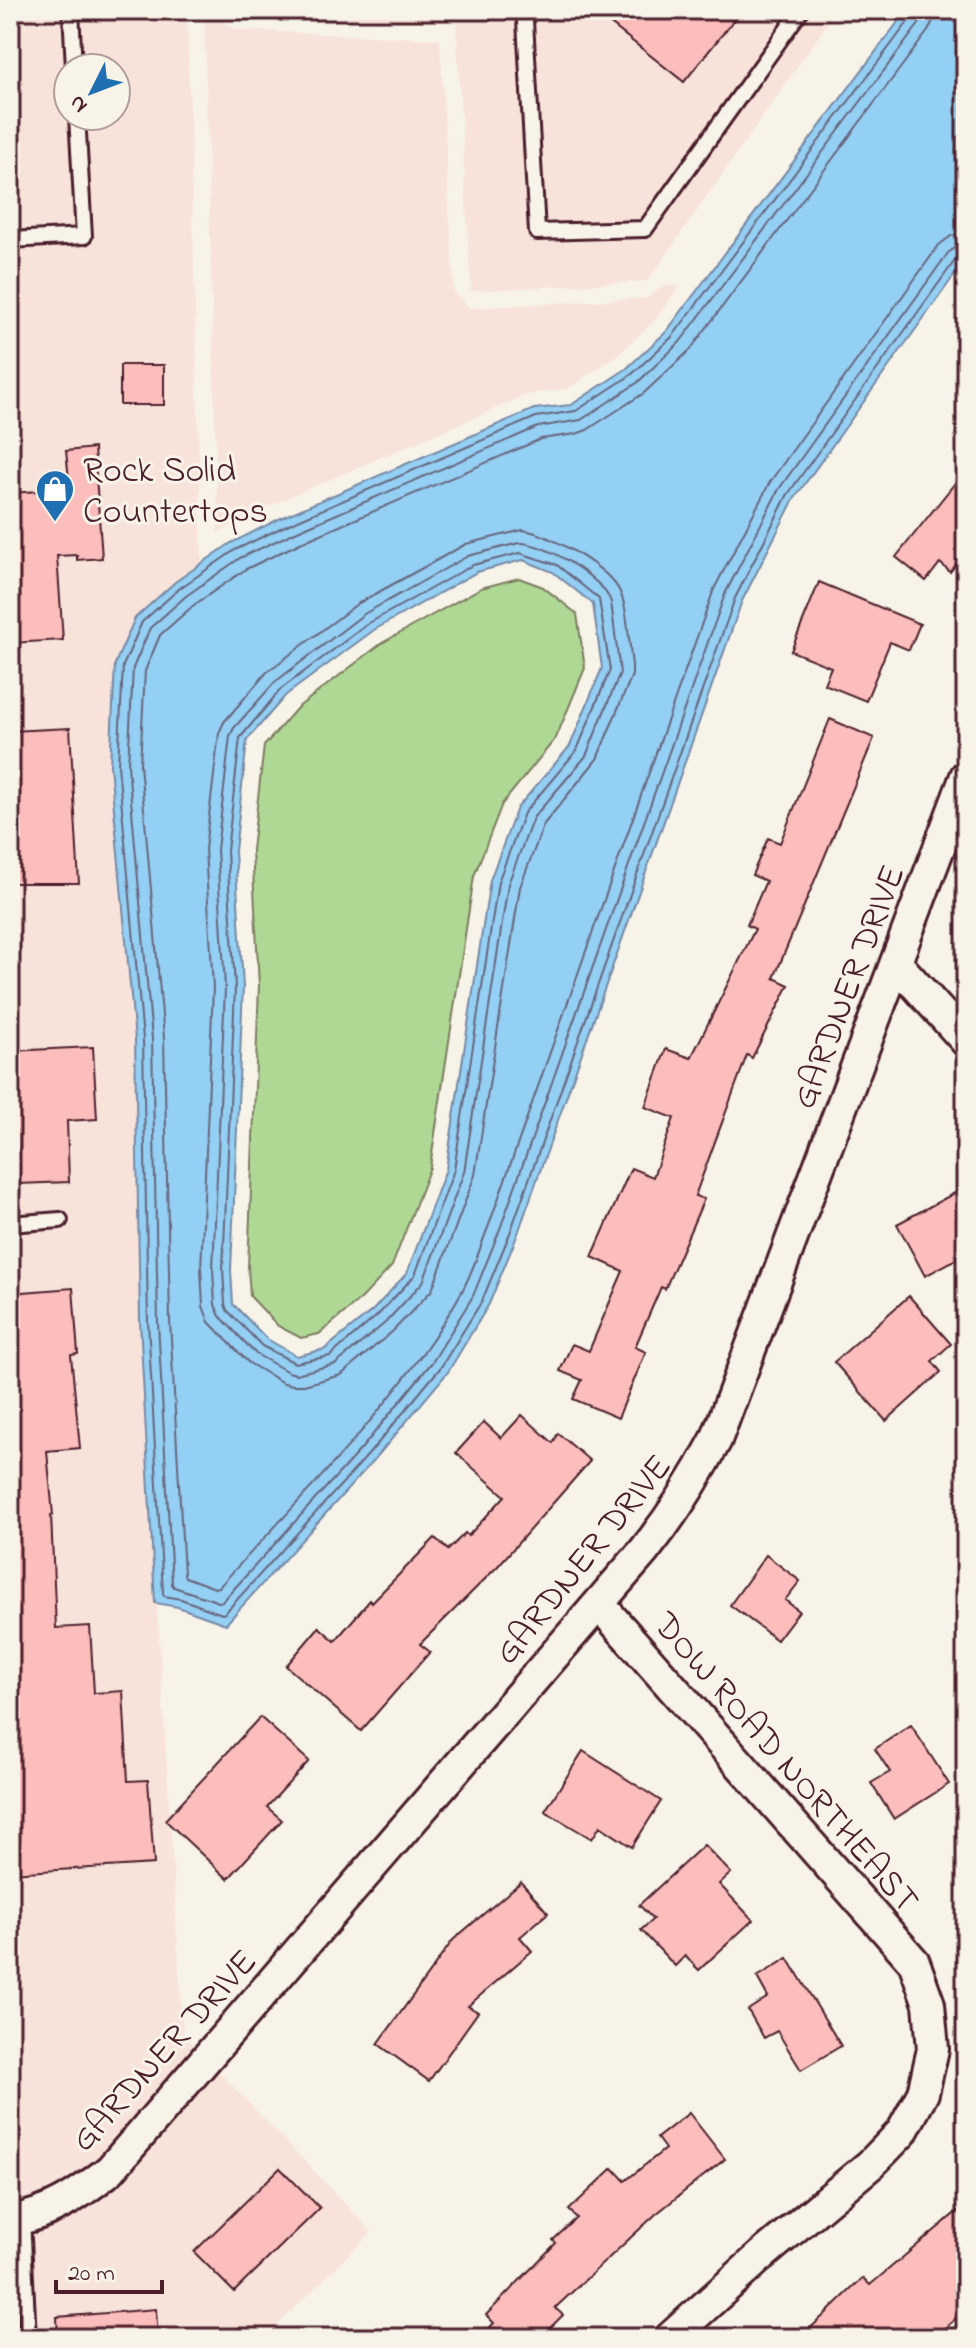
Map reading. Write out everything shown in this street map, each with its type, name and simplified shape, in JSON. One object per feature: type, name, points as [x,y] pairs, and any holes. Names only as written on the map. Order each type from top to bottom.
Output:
[{"type":"street","name":"GARDNER DRIVE","points":[[16,2220],[34,2217],[75,2198],[110,2170],[599,1604],[672,1516],[696,1480],[716,1440],[966,776]]},
{"type":"street","points":[[896,963],[966,1041]]},
{"type":"street","name":"DOW ROAD NORTHEAST","points":[[599,1604],[914,1962],[929,2004],[933,2049],[923,2093],[902,2132],[871,2164],[762,2255],[670,2338]]},
{"type":"lane","points":[[71,10],[73,52]]},
{"type":"lane","points":[[522,10],[537,232],[645,229],[801,10]]},
{"type":"lane","points":[[10,240],[84,236],[78,132]]},
{"type":"lane","points":[[10,1224],[60,1220]]},
{"type":"lane","points":[[16,2220],[28,2338]]},
{"type":"shaded area","points":[[10,10],[187,10],[202,563],[175,582],[135,618],[135,1040],[140,1322],[183,2034],[372,2232],[264,2338],[10,2338]]},
{"type":"shaded area","points":[[204,10],[209,10],[238,30],[440,39],[454,293],[470,308],[647,298],[664,286],[680,286],[654,321],[617,356],[567,389],[529,394],[280,501],[218,533]]},
{"type":"shaded area","points":[[236,10],[837,10],[648,281],[471,291],[456,23],[240,13]]},
{"type":"green space","points":[[519,578],[543,587],[577,614],[585,668],[556,738],[502,804],[474,876],[430,1167],[392,1266],[362,1298],[319,1334],[301,1338],[278,1326],[250,1296],[248,1267],[259,986],[252,850],[264,746],[297,708],[382,643],[481,588]]},
{"type":"water","points":[[907,10],[966,10],[966,259],[794,499],[742,601],[517,1236],[489,1304],[448,1372],[374,1460],[226,1624],[178,1607],[155,1603],[140,1322],[135,1040],[110,765],[115,664],[135,618],[175,582],[231,543],[285,516],[534,409],[571,405],[626,369],[666,332]],"holes":[[[523,560],[553,572],[593,604],[602,668],[570,746],[517,808],[490,880],[446,1169],[407,1273],[373,1310],[325,1349],[297,1356],[267,1339],[233,1304],[231,1270],[243,987],[235,851],[247,740],[286,695],[374,630],[477,572]]]},
{"type":"building","points":[[593,10],[742,10],[684,82]]},
{"type":"building","points":[[120,365],[164,365],[164,405],[120,405]]},
{"type":"building","name":"Rock Solid Countertops","points":[[94,448],[102,558],[77,560],[77,555],[57,556],[63,640],[10,643],[10,493],[70,489],[66,451]]},
{"type":"building","points":[[966,469],[966,552],[950,572],[940,563],[926,581],[896,557]]},
{"type":"building","points":[[819,582],[920,624],[909,650],[890,642],[866,701],[824,684],[831,667],[791,651]]},
{"type":"building","points":[[830,719],[874,738],[774,978],[789,985],[752,1058],[747,1055],[695,1196],[704,1199],[665,1289],[661,1287],[635,1347],[646,1352],[618,1418],[573,1399],[582,1380],[560,1371],[572,1344],[589,1351],[623,1271],[592,1257],[631,1168],[653,1177],[674,1118],[645,1107],[666,1049],[691,1058],[755,929],[747,925],[766,881],[752,875],[768,838],[780,843]]},
{"type":"building","points":[[70,728],[79,883],[10,883],[10,731]]},
{"type":"building","points":[[93,1047],[97,1119],[67,1121],[69,1182],[19,1184],[16,1130],[10,1130],[10,1051]]},
{"type":"building","points":[[966,1187],[966,1254],[925,1276],[897,1224]]},
{"type":"building","points":[[73,1288],[78,1354],[71,1355],[80,1448],[47,1451],[53,1515],[56,1628],[90,1626],[94,1693],[123,1691],[128,1781],[148,1780],[154,1864],[10,1873],[10,1293]]},
{"type":"building","points":[[909,1296],[951,1344],[932,1361],[941,1372],[886,1421],[834,1362]]},
{"type":"building","points":[[522,1415],[553,1443],[558,1433],[590,1461],[498,1566],[420,1644],[430,1652],[361,1731],[286,1666],[319,1627],[335,1641],[370,1600],[372,1602],[435,1538],[448,1550],[465,1533],[468,1536],[505,1496],[456,1453],[484,1422],[501,1438]]},
{"type":"building","points":[[766,1555],[800,1581],[785,1600],[799,1611],[777,1640],[730,1605]]},
{"type":"building","points":[[260,1717],[309,1761],[267,1807],[282,1820],[228,1879],[165,1820]]},
{"type":"building","points":[[911,1725],[949,1784],[894,1819],[871,1783],[890,1772],[875,1749]]},
{"type":"building","points":[[583,1751],[661,1801],[632,1847],[600,1826],[592,1839],[545,1811]]},
{"type":"building","points":[[704,1845],[731,1873],[719,1884],[753,1920],[699,1970],[685,1956],[675,1966],[641,1930],[653,1919],[639,1905]]},
{"type":"building","points":[[521,1882],[548,1913],[520,1937],[532,1951],[468,2006],[478,2012],[429,2081],[378,2044],[453,1940]]},
{"type":"building","points":[[788,1958],[841,2046],[801,2070],[777,2031],[764,2038],[748,2010],[768,1997],[757,1977]]},
{"type":"building","points":[[689,2113],[725,2159],[656,2214],[555,2308],[563,2315],[540,2338],[480,2338],[494,2323],[486,2315],[556,2243],[553,2240],[577,2218],[569,2210],[613,2168],[625,2181],[665,2149],[657,2138]]},
{"type":"building","points":[[280,2168],[320,2208],[234,2292],[194,2252]]},
{"type":"building","points":[[966,2204],[966,2310],[933,2338],[800,2338],[863,2278],[870,2285]]},
{"type":"building","points":[[156,2309],[158,2338],[58,2338],[57,2317]]},
{"type":"place","name":"Rock Solid Countertops","points":[[55,523]]}]
